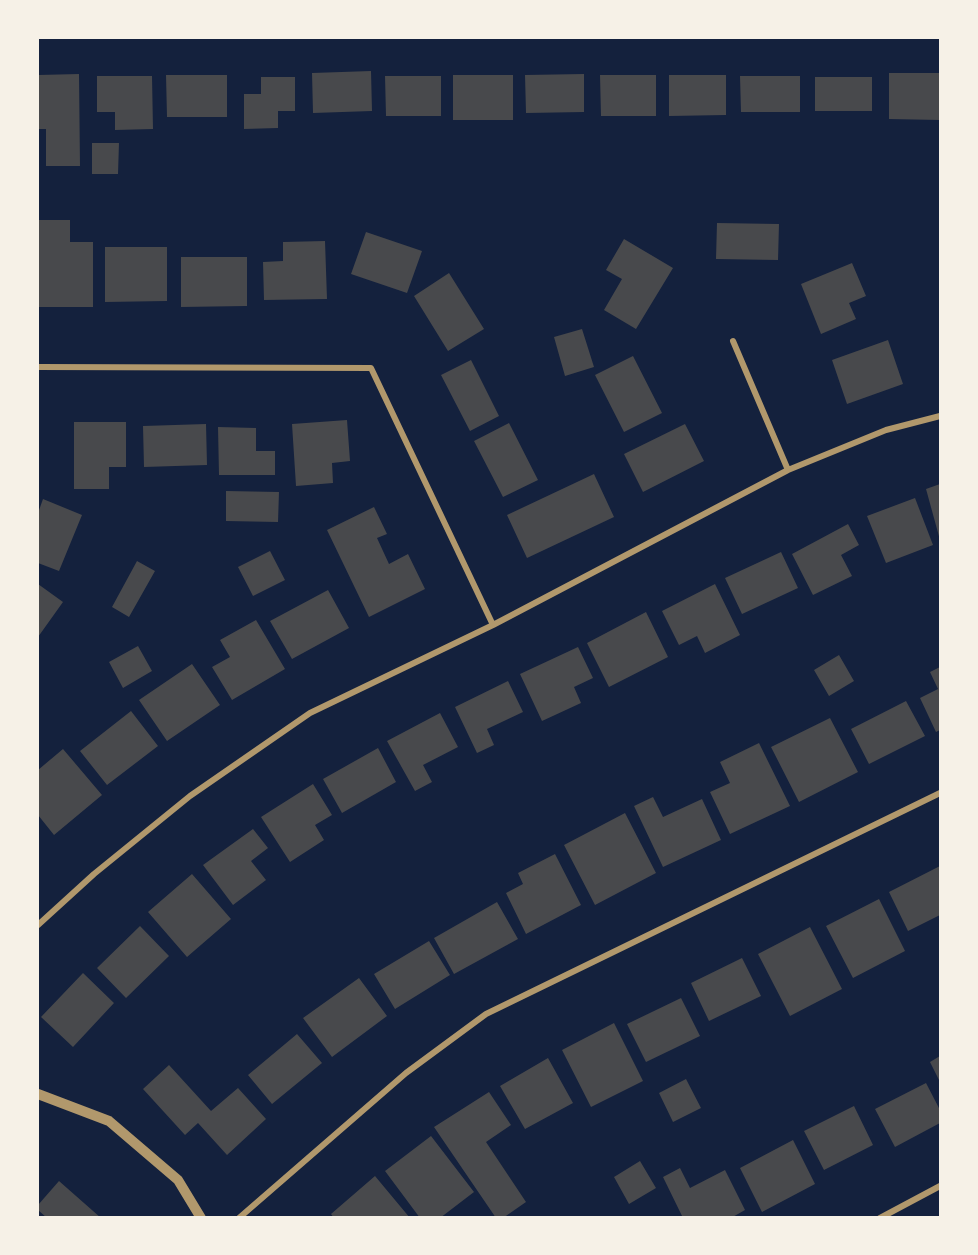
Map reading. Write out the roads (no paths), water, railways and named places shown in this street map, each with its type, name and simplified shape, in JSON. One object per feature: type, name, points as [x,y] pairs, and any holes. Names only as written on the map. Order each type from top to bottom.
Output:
[{"type":"street","points":[[733,341],[788,470]]},
{"type":"street","points":[[38,367],[370,368],[493,625]]},
{"type":"street","points":[[38,924],[94,874],[190,796],[310,713],[493,625],[788,470],[886,430],[940,416]]},
{"type":"street","points":[[238,1218],[406,1073],[486,1014],[940,793]]},
{"type":"street","points":[[38,1094],[109,1121],[178,1180],[201,1218]]},
{"type":"street","points":[[880,1218],[940,1186]]}]
